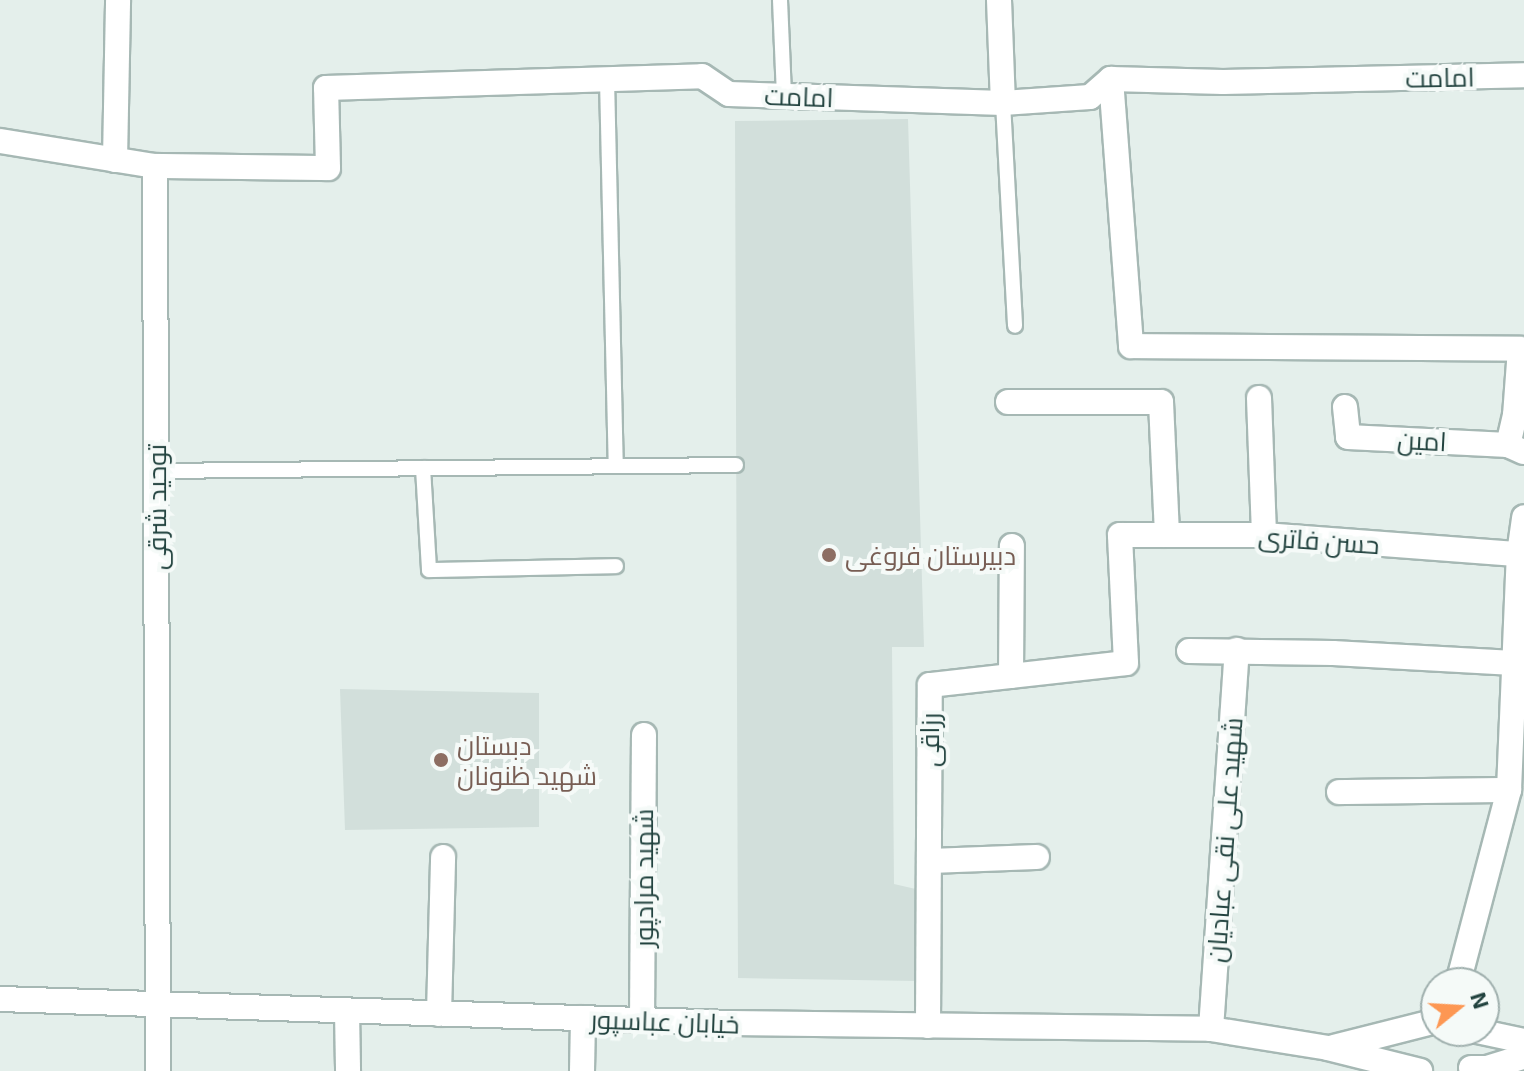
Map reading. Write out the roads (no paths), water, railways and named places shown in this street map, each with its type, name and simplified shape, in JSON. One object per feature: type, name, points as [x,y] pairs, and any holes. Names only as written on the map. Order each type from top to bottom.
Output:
[{"type":"street","points":[[115,160],[118,0]]},
{"type":"street","points":[[999,0],[1003,103]]},
{"type":"street","name":"امامت","points":[[155,166],[328,168],[326,88],[702,76],[729,94],[1003,103],[1090,97],[1111,79],[1223,82],[1524,75]]},
{"type":"street","points":[[1111,79],[1131,346],[1520,349],[1516,448]]},
{"type":"street","points":[[0,141],[155,166]]},
{"type":"street","name":"توحید شرقی","points":[[155,166],[158,1071]]},
{"type":"street","points":[[1259,398],[1264,535]]},
{"type":"street","points":[[1008,402],[1161,402],[1167,535]]},
{"type":"street","name":"امین","points":[[1345,407],[1348,437],[1516,448]]},
{"type":"street","points":[[1462,967],[1509,790],[1524,517]]},
{"type":"street","name":"حسن فاتری","points":[[1120,535],[1264,535],[1521,555]]},
{"type":"street","name":"رزاقی","points":[[928,1026],[930,685],[1126,663],[1120,535]]},
{"type":"street","points":[[1011,676],[1012,546]]},
{"type":"street","points":[[1189,651],[1237,650],[1514,663]]},
{"type":"street","name":"شهید علی نقی عبادیان","points":[[1211,1029],[1237,650]]},
{"type":"street","name":"شهید مرادپور","points":[[642,1020],[644,735]]},
{"type":"street","points":[[1339,792],[1509,790]]},
{"type":"street","points":[[439,1014],[443,857]]},
{"type":"street","points":[[929,861],[1037,857]]},
{"type":"street","name":"خیابان عباسپور","points":[[0,999],[642,1020],[1211,1029],[1328,1048],[1421,1070]]},
{"type":"street","points":[[347,1011],[348,1071]]},
{"type":"street","points":[[582,1071],[583,1018]]},
{"type":"street","name":"خیابان عباسپور","points":[[1328,1048],[1420,1025]]},
{"type":"street","name":"خیابان عباسپور","points":[[1420,1035],[1414,1050],[1421,1070]]},
{"type":"street","points":[[1500,1036],[1524,1041]]},
{"type":"street","points":[[1476,1047],[1480,1069],[1524,1057]]},
{"type":"lane","points":[[780,0],[784,95]]},
{"type":"lane","points":[[607,79],[616,466]]},
{"type":"lane","points":[[1003,103],[1015,326]]},
{"type":"lane","points":[[156,471],[736,465]]},
{"type":"lane","points":[[423,468],[429,570],[616,566]]},
{"type":"place","name":"دبیرستان فروغی","points":[[829,555]]},
{"type":"place","name":"دبستان شهید ظنونان","points":[[441,760]]}]
